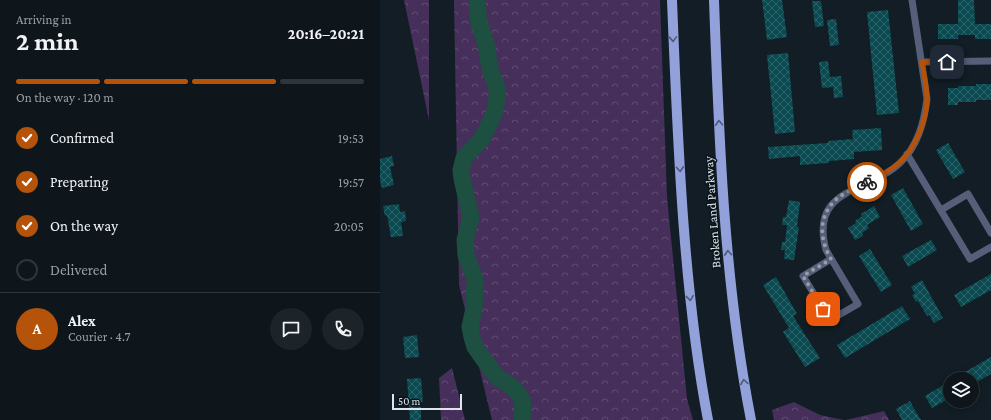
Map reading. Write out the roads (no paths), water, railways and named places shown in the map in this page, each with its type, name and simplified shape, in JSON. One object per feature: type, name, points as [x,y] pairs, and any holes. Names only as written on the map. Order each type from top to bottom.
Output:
[{"type":"main road","points":[[672,0],[678,137],[687,268],[694,334],[708,420]]},
{"type":"main road","name":"Broken Land Parkway","points":[[714,0],[720,140],[729,274],[736,333],[751,420]]},
{"type":"street","points":[[831,259],[803,276],[830,320],[858,304],[826,250],[822,230],[826,212],[833,202],[842,195],[900,163],[915,143],[920,133],[926,110],[927,99],[912,0]]},
{"type":"street","points":[[922,62],[991,62]]},
{"type":"street","points":[[907,154],[970,259],[991,247]]},
{"type":"street","points":[[941,210],[968,194],[991,232]]},
{"type":"waterway","points":[[477,0],[479,24],[486,43],[490,69],[497,88],[497,99],[491,121],[481,140],[464,158],[461,170],[471,217],[465,240],[466,255],[475,279],[474,308],[470,327],[475,347],[482,357],[498,378],[510,385],[522,399],[522,420]]}]
